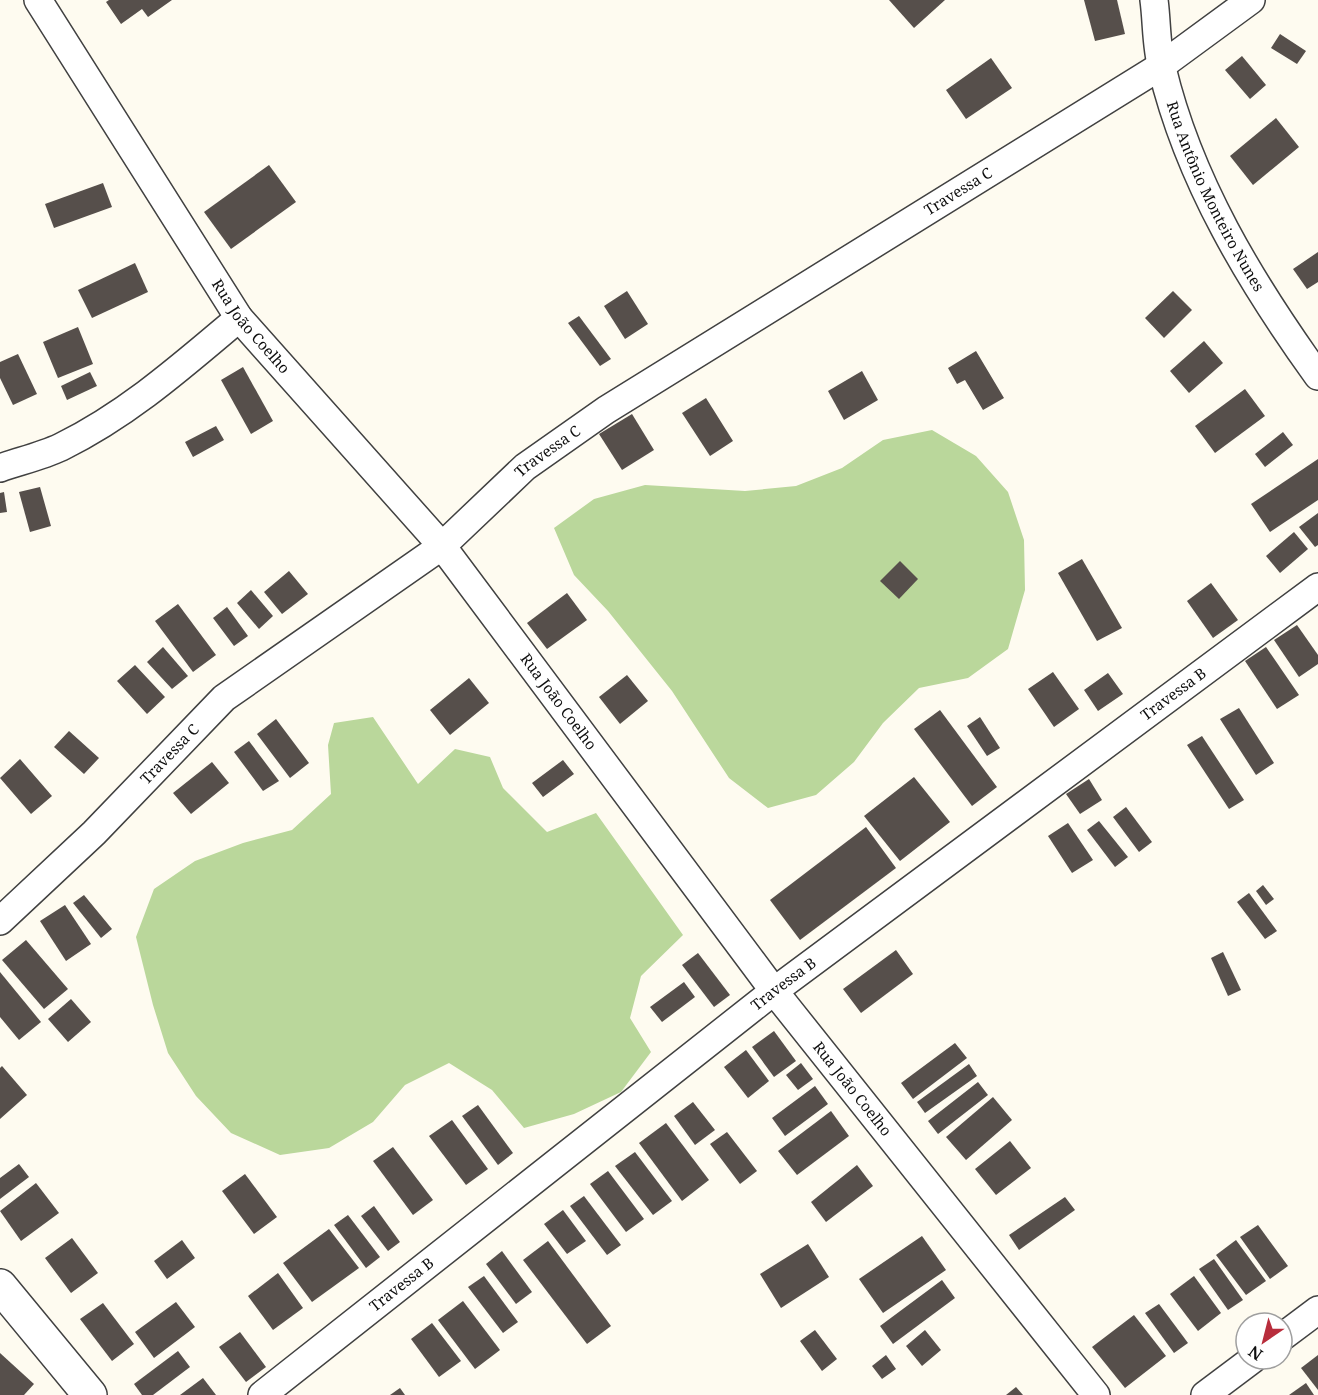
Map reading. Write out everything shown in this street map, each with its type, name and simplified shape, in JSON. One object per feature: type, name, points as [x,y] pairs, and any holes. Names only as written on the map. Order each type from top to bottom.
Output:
[{"type":"street","name":"Rua João Coelho","points":[[38,0],[239,318],[442,546],[774,991],[1096,1395]]},
{"type":"street","name":"Rua Antônio Monteiro Nunes","points":[[1154,0],[1161,66],[1184,142],[1220,221],[1286,333],[1318,376]]},
{"type":"street","name":"Travessa C","points":[[0,921],[94,833],[224,698],[442,546],[525,467],[606,410],[1161,66],[1251,0]]},
{"type":"street","points":[[0,468],[59,448],[117,416],[147,396],[239,318]]},
{"type":"street","name":"Travessa B","points":[[262,1395],[774,991],[1318,587]]},
{"type":"street","points":[[0,1286],[90,1395]]},
{"type":"street","points":[[1294,1328],[1318,1310]]},
{"type":"street","points":[[1205,1395],[1237,1371]]},
{"type":"green space","points":[[932,430],[976,456],[1008,492],[1024,540],[1025,590],[1008,649],[968,678],[919,688],[883,723],[854,762],[816,795],[768,808],[729,778],[672,691],[608,611],[574,575],[554,528],[594,499],[645,485],[745,491],[796,486],[842,468],[883,440]]},
{"type":"green space","points":[[373,717],[418,784],[455,749],[490,757],[503,788],[547,832],[596,813],[683,935],[641,976],[630,1018],[651,1052],[621,1092],[574,1114],[524,1128],[492,1090],[449,1063],[405,1085],[373,1122],[329,1148],[280,1155],[231,1133],[196,1096],[168,1053],[136,937],[154,889],[195,861],[243,843],[292,830],[331,794],[328,745],[334,723]]},
{"type":"building","points":[[109,0],[172,0],[148,17],[142,9],[121,24],[106,2]]},
{"type":"building","points":[[889,0],[945,0],[914,28]]},
{"type":"building","points":[[1084,0],[1117,0],[1125,34],[1095,41]]},
{"type":"building","points":[[1280,34],[1306,51],[1297,64],[1271,48]]},
{"type":"building","points":[[1242,56],[1266,85],[1250,99],[1225,70]]},
{"type":"building","points":[[991,58],[1012,88],[966,119],[946,90]]},
{"type":"building","points":[[1276,118],[1299,147],[1253,185],[1230,156]]},
{"type":"building","points":[[269,165],[296,202],[231,249],[204,212]]},
{"type":"building","points":[[103,183],[112,207],[54,228],[45,204]]},
{"type":"building","points":[[1318,252],[1318,282],[1307,289],[1293,269]]},
{"type":"building","points":[[135,263],[148,292],[92,318],[78,290]]},
{"type":"building","points":[[627,291],[648,324],[625,339],[604,306]]},
{"type":"building","points":[[1173,291],[1192,310],[1164,338],[1145,318]]},
{"type":"building","points":[[579,316],[611,359],[600,366],[568,323]]},
{"type":"building","points":[[78,327],[93,364],[58,378],[43,342]]},
{"type":"building","points":[[1204,341],[1223,363],[1189,393],[1170,371]]},
{"type":"building","points":[[976,351],[1004,398],[983,410],[965,380],[957,384],[948,368]]},
{"type":"building","points":[[18,354],[37,394],[13,405],[0,378],[0,362]]},
{"type":"building","points":[[243,367],[273,421],[251,434],[221,380]]},
{"type":"building","points":[[862,371],[878,400],[844,420],[828,391]]},
{"type":"building","points":[[90,372],[97,386],[67,400],[61,386]]},
{"type":"building","points":[[1245,389],[1265,416],[1215,453],[1195,426]]},
{"type":"building","points":[[706,398],[733,441],[710,456],[682,413]]},
{"type":"building","points":[[632,414],[654,450],[622,470],[599,434]]},
{"type":"building","points":[[216,426],[224,440],[193,457],[185,442]]},
{"type":"building","points":[[1283,432],[1293,445],[1265,467],[1255,454]]},
{"type":"building","points":[[1318,459],[1318,500],[1270,532],[1251,504]]},
{"type":"building","points":[[40,487],[51,526],[30,532],[19,492]]},
{"type":"building","points":[[4,492],[7,512],[0,513],[0,493]]},
{"type":"building","points":[[1318,513],[1318,545],[1315,547],[1299,527]]},
{"type":"building","points":[[1294,532],[1308,549],[1280,573],[1266,556]]},
{"type":"building","points":[[1082,559],[1122,628],[1097,641],[1058,573]]},
{"type":"building","points":[[900,561],[918,579],[899,599],[880,581]]},
{"type":"building","points":[[289,571],[308,594],[282,614],[264,592]]},
{"type":"building","points":[[1211,583],[1238,620],[1213,638],[1187,601]]},
{"type":"building","points":[[251,590],[273,616],[259,629],[237,603]]},
{"type":"building","points":[[567,593],[587,620],[547,649],[527,623]]},
{"type":"building","points":[[178,604],[216,655],[193,672],[155,621]]},
{"type":"building","points":[[227,607],[248,636],[234,646],[213,618]]},
{"type":"building","points":[[1297,625],[1318,655],[1318,664],[1299,677],[1274,640]]},
{"type":"building","points":[[163,647],[188,676],[172,689],[147,662]]},
{"type":"building","points":[[1266,647],[1299,695],[1277,709],[1245,661]]},
{"type":"building","points":[[135,665],[165,697],[147,714],[117,681]]},
{"type":"building","points":[[1053,672],[1079,709],[1054,727],[1028,689]]},
{"type":"building","points":[[1108,673],[1123,694],[1098,711],[1084,690]]},
{"type":"building","points":[[627,675],[648,701],[620,724],[599,697]]},
{"type":"building","points":[[469,678],[489,703],[450,735],[430,710]]},
{"type":"building","points":[[1239,708],[1274,763],[1256,775],[1220,719]]},
{"type":"building","points":[[940,710],[997,787],[972,806],[914,729]]},
{"type":"building","points":[[980,717],[1000,748],[987,756],[967,726]]},
{"type":"building","points":[[276,719],[309,763],[290,778],[257,734]]},
{"type":"building","points":[[69,731],[99,758],[84,774],[54,747]]},
{"type":"building","points":[[1202,736],[1244,800],[1229,809],[1187,745]]},
{"type":"building","points":[[249,741],[279,781],[263,791],[234,752]]},
{"type":"building","points":[[20,759],[52,796],[31,814],[0,778]]},
{"type":"building","points":[[563,760],[574,774],[543,797],[532,783]]},
{"type":"building","points":[[212,762],[229,783],[191,814],[173,793]]},
{"type":"building","points":[[914,777],[950,822],[900,861],[864,816]]},
{"type":"building","points":[[1089,779],[1102,800],[1080,814],[1066,794]]},
{"type":"building","points":[[1126,807],[1152,842],[1139,852],[1113,817]]},
{"type":"building","points":[[1099,821],[1128,857],[1115,867],[1087,830]]},
{"type":"building","points":[[1068,823],[1093,860],[1072,873],[1048,836]]},
{"type":"building","points":[[866,827],[896,868],[800,940],[770,900]]},
{"type":"building","points":[[1263,885],[1274,899],[1266,905],[1256,891]]},
{"type":"building","points":[[1249,893],[1277,931],[1265,939],[1237,902]]},
{"type":"building","points":[[84,895],[112,929],[101,938],[73,903]]},
{"type":"building","points":[[65,905],[91,944],[66,961],[40,921]]},
{"type":"building","points":[[26,940],[68,989],[44,1009],[2,960]]},
{"type":"building","points":[[896,950],[913,974],[861,1013],[843,989]]},
{"type":"building","points":[[1223,952],[1241,990],[1228,996],[1211,958]]},
{"type":"building","points":[[698,953],[730,995],[714,1007],[682,965]]},
{"type":"building","points":[[0,972],[41,1022],[19,1040],[0,1017]]},
{"type":"building","points":[[684,982],[695,997],[662,1022],[650,1007]]},
{"type":"building","points":[[71,999],[91,1022],[68,1042],[48,1019]]},
{"type":"building","points":[[774,1031],[796,1061],[774,1077],[752,1047]]},
{"type":"building","points":[[955,1043],[967,1058],[913,1099],[901,1083]]},
{"type":"building","points":[[746,1050],[769,1081],[748,1098],[724,1067]]},
{"type":"building","points":[[801,1063],[813,1079],[798,1090],[786,1075]]},
{"type":"building","points":[[969,1064],[977,1076],[925,1113],[917,1102]]},
{"type":"building","points":[[2,1066],[27,1095],[0,1119],[0,1068]]},
{"type":"building","points":[[978,1082],[988,1095],[938,1134],[928,1121]]},
{"type":"building","points":[[815,1086],[828,1104],[785,1136],[772,1118]]},
{"type":"building","points":[[993,1097],[1012,1120],[966,1160],[946,1137]]},
{"type":"building","points":[[693,1102],[715,1130],[695,1145],[674,1116]]},
{"type":"building","points":[[478,1105],[513,1153],[498,1165],[462,1116]]},
{"type":"building","points":[[831,1111],[849,1136],[797,1175],[778,1151]]},
{"type":"building","points":[[452,1120],[488,1169],[466,1185],[429,1136]]},
{"type":"building","points":[[666,1123],[709,1180],[682,1201],[639,1143]]},
{"type":"building","points":[[727,1132],[757,1171],[740,1184],[710,1144]]},
{"type":"building","points":[[1010,1141],[1031,1168],[996,1195],[975,1169]]},
{"type":"building","points":[[393,1147],[433,1200],[413,1215],[373,1161]]},
{"type":"building","points":[[635,1152],[672,1201],[653,1215],[615,1166]]},
{"type":"building","points":[[19,1164],[29,1177],[0,1199],[0,1178]]},
{"type":"building","points":[[857,1165],[873,1186],[826,1222],[811,1202]]},
{"type":"building","points":[[608,1171],[644,1219],[626,1232],[590,1184]]},
{"type":"building","points":[[245,1174],[277,1217],[254,1234],[222,1191]]},
{"type":"building","points":[[36,1183],[59,1213],[21,1241],[0,1211]]},
{"type":"building","points":[[584,1196],[621,1245],[607,1255],[570,1206]]},
{"type":"building","points":[[1065,1197],[1075,1210],[1019,1250],[1009,1235]]},
{"type":"building","points":[[374,1206],[400,1242],[388,1251],[361,1216]]},
{"type":"building","points":[[563,1210],[586,1241],[567,1254],[544,1224]]},
{"type":"building","points":[[348,1215],[380,1257],[366,1268],[334,1225]]},
{"type":"building","points":[[1258,1225],[1288,1266],[1270,1279],[1240,1237]]},
{"type":"building","points":[[329,1229],[359,1268],[312,1302],[283,1263]]},
{"type":"building","points":[[922,1236],[946,1270],[883,1313],[859,1279]]},
{"type":"building","points":[[72,1238],[98,1273],[71,1293],[45,1258]]},
{"type":"building","points":[[182,1240],[195,1258],[167,1279],[154,1261]]},
{"type":"building","points":[[1236,1240],[1266,1281],[1246,1295],[1216,1255]]},
{"type":"building","points":[[548,1241],[611,1326],[587,1344],[523,1260]]},
{"type":"building","points":[[808,1244],[829,1277],[781,1308],[760,1274]]},
{"type":"building","points":[[502,1251],[532,1292],[516,1304],[486,1264]]},
{"type":"building","points":[[1214,1259],[1243,1300],[1228,1310],[1199,1269]]},
{"type":"building","points":[[278,1273],[303,1308],[273,1330],[248,1296]]},
{"type":"building","points":[[484,1276],[518,1322],[503,1333],[468,1287]]},
{"type":"building","points":[[1194,1276],[1221,1313],[1198,1331],[1170,1294]]},
{"type":"building","points":[[942,1280],[955,1298],[893,1344],[880,1326]]},
{"type":"building","points":[[463,1301],[500,1350],[475,1369],[438,1320]]},
{"type":"building","points":[[176,1302],[195,1327],[154,1358],[135,1332]]},
{"type":"building","points":[[103,1303],[134,1344],[112,1361],[80,1319]]},
{"type":"building","points":[[1159,1304],[1188,1343],[1174,1353],[1145,1313]]},
{"type":"building","points":[[1134,1315],[1166,1356],[1125,1388],[1092,1347]]},
{"type":"building","points":[[432,1323],[461,1361],[439,1377],[411,1339]]},
{"type":"building","points":[[815,1330],[837,1359],[822,1371],[800,1341]]},
{"type":"building","points":[[925,1330],[941,1350],[922,1366],[906,1346]]},
{"type":"building","points":[[240,1332],[266,1367],[246,1382],[219,1347]]},
{"type":"building","points":[[178,1351],[190,1367],[153,1395],[142,1395],[134,1384]]},
{"type":"building","points":[[0,1353],[34,1384],[24,1395],[0,1395]]},
{"type":"building","points":[[886,1355],[896,1369],[882,1379],[872,1366]]},
{"type":"building","points":[[1318,1355],[1318,1390],[1301,1368]]},
{"type":"building","points":[[203,1378],[216,1395],[180,1395]]},
{"type":"building","points":[[1306,1383],[1314,1395],[1289,1395]]},
{"type":"building","points":[[1016,1387],[1023,1395],[1006,1395]]},
{"type":"building","points":[[400,1388],[405,1395],[390,1395]]}]
